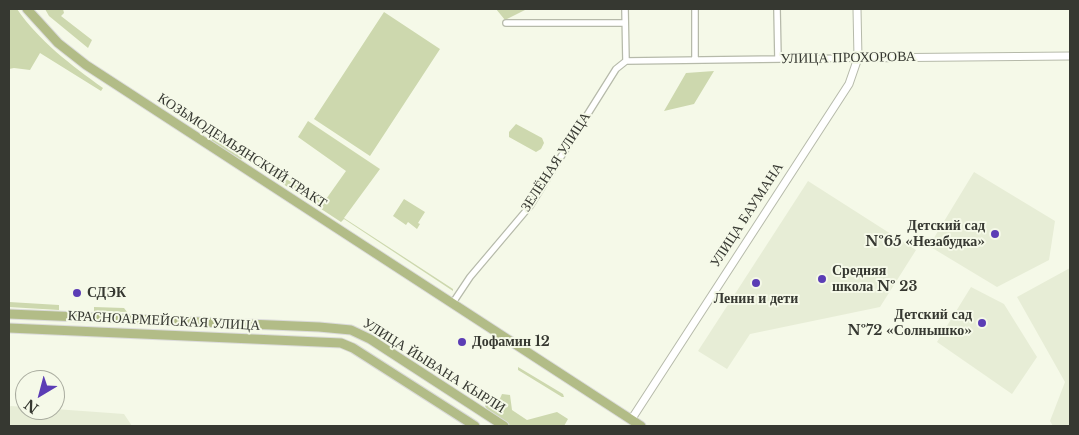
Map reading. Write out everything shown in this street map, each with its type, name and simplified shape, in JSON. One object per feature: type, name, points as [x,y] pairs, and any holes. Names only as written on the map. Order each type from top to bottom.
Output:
[{"type":"main road","name":"КОЗЬМОДЕМЬЯНСКИЙ ТРАКТ","points":[[28,9],[58,43],[86,66],[452,304]]},
{"type":"main road","points":[[452,304],[629,423],[641,426]]},
{"type":"main road","name":"КРАСНОАРМЕЙСКАЯ УЛИЦА","points":[[9,314],[319,327]]},
{"type":"main road","points":[[136,334],[137,320]]},
{"type":"main road","points":[[175,336],[176,321]]},
{"type":"main road","points":[[318,342],[319,327]]},
{"type":"main road","name":"УЛИЦА ЙЫВАНА КЫРЛИ","points":[[319,327],[341,328],[361,334],[504,426]]},
{"type":"main road","name":"КРАСНОАРМЕЙСКАЯ УЛИЦА","points":[[9,328],[318,342]]},
{"type":"main road","name":"УЛИЦА ЙЫВАНА КЫРЛИ","points":[[318,342],[341,343],[353,348],[475,426]]},
{"type":"main road","points":[[475,426],[484,413]]},
{"type":"street","points":[[625,9],[626,61]]},
{"type":"street","points":[[695,9],[695,60]]},
{"type":"street","points":[[777,9],[778,59]]},
{"type":"street","name":"УЛИЦА БАУМАНА","points":[[629,423],[849,84],[858,58],[858,9]]},
{"type":"street","points":[[506,23],[625,23]]},
{"type":"street","name":"УЛИЦА ПРОХОРОВА","points":[[626,61],[1070,56]]},
{"type":"street","name":"ЗЕЛЁНАЯ УЛИЦА","points":[[452,304],[470,277],[530,206],[616,69],[626,61]]},
{"type":"shaded area","name":"Детский сад №65 «Незабудка»","points":[[974,172],[1055,221],[1049,260],[997,287],[929,246]]},
{"type":"shaded area","name":"Средняя школа № 23","points":[[808,181],[916,250],[880,307],[750,334],[727,369],[698,351]]},
{"type":"shaded area","points":[[1070,268],[1070,426],[1053,426],[1050,421],[1065,382],[1017,297]]},
{"type":"shaded area","name":"Детский сад №72 «Солнышко»","points":[[971,287],[1004,304],[1037,357],[1012,394],[937,342]]},
{"type":"shaded area","points":[[15,406],[15,420],[65,420],[65,410],[124,414],[132,426],[9,426],[9,407]]},
{"type":"green space","points":[[9,9],[17,9],[45,42],[103,88],[101,91],[40,53],[30,70],[9,69]]},
{"type":"green space","points":[[45,9],[63,9],[64,13],[61,16],[92,40],[88,48],[49,16]]},
{"type":"green space","points":[[496,9],[527,9],[505,20]]},
{"type":"green space","points":[[384,12],[440,49],[370,156],[314,119]]},
{"type":"green space","points":[[714,71],[694,104],[664,111],[686,73]]},
{"type":"green space","points":[[308,121],[380,169],[344,218],[453,289],[453,291],[344,219],[341,222],[280,182],[283,177],[324,202],[346,171],[298,137]]},
{"type":"green space","points":[[516,124],[542,138],[544,143],[541,149],[536,152],[509,137],[509,132]]},
{"type":"green space","points":[[216,134],[245,153],[241,160],[211,141]]},
{"type":"green space","points":[[404,199],[425,212],[418,223],[420,224],[417,229],[408,222],[406,225],[393,216]]},
{"type":"green space","points":[[9,302],[59,305],[59,310],[9,307]]},
{"type":"green space","points":[[94,307],[124,308],[127,312],[94,311]]},
{"type":"green space","points":[[518,367],[563,394],[564,397],[518,370]]},
{"type":"green space","points":[[502,394],[510,395],[512,410],[527,420],[557,412],[568,419],[564,426],[511,426],[488,411],[485,406],[487,403],[498,403]]},
{"type":"place","name":"Детский сад №65 «Незабудка»","points":[[995,234]]},
{"type":"place","name":"Средняя школа № 23","points":[[822,279]]},
{"type":"place","name":"Ленин и дети","points":[[756,283]]},
{"type":"place","name":"СДЭК","points":[[77,293]]},
{"type":"place","name":"Детский сад №72 «Солнышко»","points":[[982,323]]},
{"type":"place","name":"Дофамин 12","points":[[462,342]]}]
